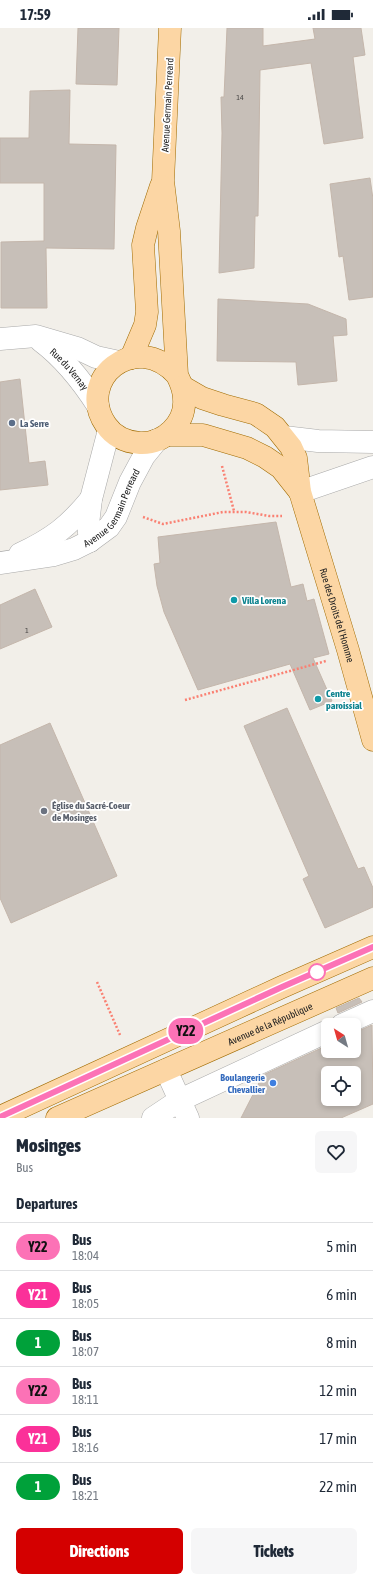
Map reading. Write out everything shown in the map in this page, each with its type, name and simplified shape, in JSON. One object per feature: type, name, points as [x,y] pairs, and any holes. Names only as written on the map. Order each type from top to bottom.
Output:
[{"type":"main road","name":"Avenue Germain Perreard","points":[[170,28],[163,181],[169,231],[180,381]]},
{"type":"main road","name":"Avenue Germain Perreard","points":[[125,360],[144,325],[147,312],[148,298],[143,255],[144,239],[163,181]]},
{"type":"main road","points":[[144,357],[157,359],[168,366],[180,381],[184,400],[182,413],[177,424],[162,437],[144,443],[131,442],[119,438],[109,430],[102,419],[98,406],[98,393],[102,381],[109,370],[125,360],[144,357]]},
{"type":"main road","name":"Rue des Droits de l'Homme","points":[[180,381],[202,398],[256,414],[275,427],[291,447],[296,458],[300,492],[349,654],[373,740]]},
{"type":"main road","name":"Rue des Droits de l'Homme","points":[[162,437],[203,435],[247,448],[266,457],[281,468],[300,492]]},
{"type":"main road","points":[[0,1117],[282,987],[373,947]]},
{"type":"main road","name":"Avenue de la République","points":[[57,1118],[373,978]]},
{"type":"street","name":"Rue du Vernay","points":[[0,339],[36,336],[78,348],[96,357],[125,360]]},
{"type":"street","name":"Rue du Vernay","points":[[36,336],[67,364],[98,406]]},
{"type":"street","name":"Avenue Germain Perreard","points":[[109,430],[91,499],[88,524],[90,541],[109,527],[113,522],[133,475],[144,456],[162,437]]},
{"type":"street","points":[[284,437],[318,441],[373,442]]},
{"type":"street","points":[[300,492],[373,467]]},
{"type":"street","points":[[4,562],[50,539],[76,518],[91,499]]},
{"type":"street","points":[[4,562],[54,555],[74,549],[90,541]]},
{"type":"street","points":[[358,1018],[373,1011]]},
{"type":"street","points":[[153,1118],[184,1109],[321,1036]]},
{"type":"street","points":[[166,1070],[184,1109]]},
{"type":"path","points":[[214,438],[234,511]]},
{"type":"path","points":[[120,508],[163,524],[234,511],[278,517],[307,513]]},
{"type":"path","points":[[185,700],[349,654]]},
{"type":"path","points":[[97,982],[130,1057]]},
{"type":"building","points":[[78,28],[119,28],[117,85],[76,84]]},
{"type":"building","points":[[227,28],[263,28],[263,46],[315,39],[313,28],[361,28],[365,55],[353,57],[363,138],[324,144],[311,63],[260,70],[258,216],[255,216],[254,268],[219,273],[222,133],[221,97],[224,97]]},
{"type":"building","points":[[70,90],[69,144],[116,145],[114,249],[46,248],[47,308],[1,308],[1,242],[44,241],[44,183],[0,183],[0,138],[29,138],[30,91]]},
{"type":"building","points":[[370,178],[373,199],[373,297],[349,300],[343,256],[339,257],[330,184]]},
{"type":"building","points":[[218,299],[308,304],[346,319],[347,335],[333,336],[337,381],[298,385],[296,362],[217,361]]},
{"type":"building","points":[[20,379],[29,463],[45,461],[48,485],[0,490],[0,382]]},
{"type":"building","name":"Villa Lorena","points":[[276,522],[291,587],[303,584],[307,601],[314,599],[329,654],[313,658],[332,701],[310,710],[290,664],[198,690],[164,612],[157,586],[154,564],[160,563],[158,537]]},
{"type":"building","points":[[35,589],[52,627],[0,649],[0,605]]},
{"type":"building","points":[[287,708],[358,869],[364,867],[373,888],[373,907],[325,928],[303,879],[309,876],[244,726]]},
{"type":"building","name":"Église du Sacré-Coeur de Mosinges","points":[[50,723],[117,876],[11,923],[0,898],[0,745]]},
{"type":"building","points":[[359,998],[362,1002],[338,1013],[336,1008]]},
{"type":"building","points":[[372,1025],[373,1104],[341,1118],[241,1118],[263,1075],[321,1048],[321,1058],[361,1058],[361,1030]]},
{"type":"bus line","name":"Y22","points":[[0,1117],[282,987],[373,947]]},
{"type":"place","name":"La Serre","points":[[12,423]]},
{"type":"place","name":"Villa Lorena","points":[[234,600]]},
{"type":"place","name":"Centre paroissial","points":[[318,699]]},
{"type":"place","name":"Église du Sacré-Coeur de Mosinges","points":[[44,811]]},
{"type":"place","name":"Boulangerie Chevallier","points":[[273,1083]]}]
